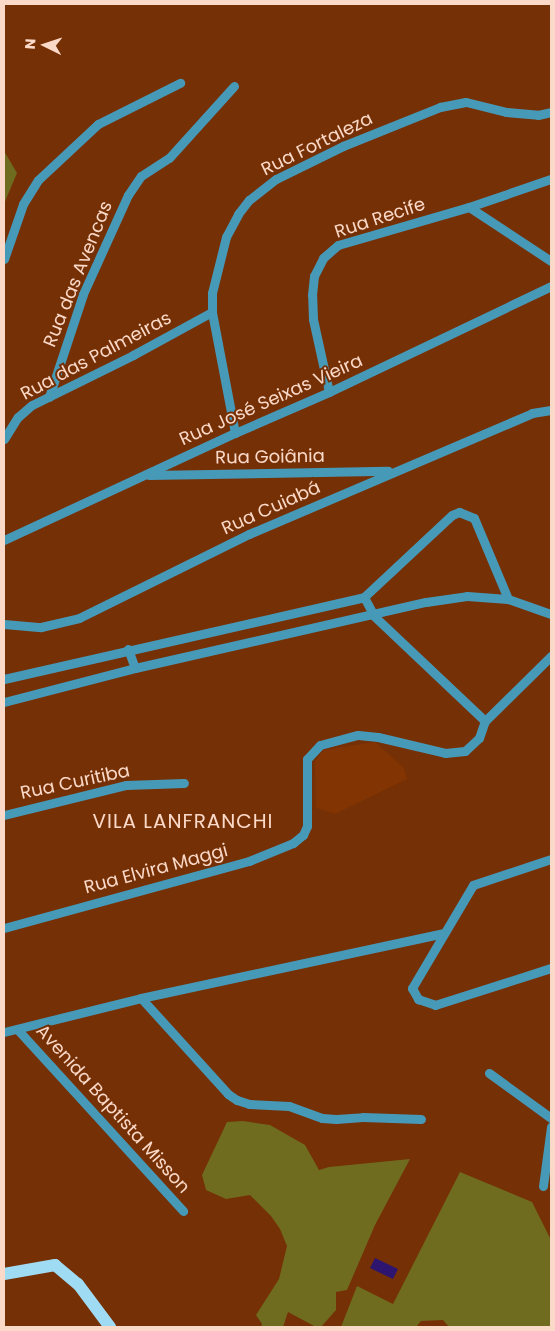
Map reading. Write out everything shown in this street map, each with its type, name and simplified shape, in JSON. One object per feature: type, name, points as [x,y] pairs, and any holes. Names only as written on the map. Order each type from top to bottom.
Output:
[{"type":"main road","points":[[4,1274],[55,1266],[78,1284],[110,1327]]},
{"type":"street","points":[[4,259],[23,204],[38,180],[98,124],[180,84]]},
{"type":"street","name":"Rua das Avencas","points":[[48,397],[83,294],[128,195],[141,176],[169,158],[234,86]]},
{"type":"street","name":"Rua Fortaleza","points":[[235,433],[212,312],[215,276],[226,237],[238,214],[249,200],[276,179],[343,146],[440,107],[466,102],[506,112],[538,115],[551,112]]},
{"type":"street","name":"Rua Recife","points":[[329,392],[313,319],[312,295],[314,276],[323,258],[338,245],[468,208],[551,179]]},
{"type":"street","points":[[468,208],[551,261]]},
{"type":"street","name":"Rua José Seixas Vieira","points":[[4,540],[235,433],[329,392],[551,286]]},
{"type":"street","name":"Rua das Palmeiras","points":[[4,439],[18,417],[32,405],[133,355],[212,312]]},
{"type":"street","name":"Rua Cuiabá","points":[[4,624],[42,628],[79,618],[249,534],[532,413],[551,410]]},
{"type":"street","name":"Rua Goiânia","points":[[146,475],[394,471]]},
{"type":"street","points":[[4,679],[128,649],[364,597],[452,515],[459,512],[474,518],[508,599]]},
{"type":"street","points":[[4,702],[135,668],[374,616],[426,602],[467,596],[508,599],[551,614]]},
{"type":"street","points":[[364,597],[374,616],[484,721],[551,656]]},
{"type":"street","points":[[128,649],[135,668]]},
{"type":"street","name":"Rua Elvira Maggi","points":[[4,928],[249,861],[293,843],[303,835],[307,826],[307,759],[320,745],[358,735],[378,737],[445,754],[465,751],[479,738],[484,721]]},
{"type":"street","name":"Rua Curitiba","points":[[4,815],[126,785],[184,783]]},
{"type":"street","points":[[551,859],[473,885],[412,988],[418,999],[435,1005],[551,968]]},
{"type":"street","points":[[4,1032],[141,998],[444,933]]},
{"type":"street","points":[[141,998],[228,1094],[237,1100],[249,1104],[288,1106],[322,1118],[336,1119],[363,1116],[421,1119]]},
{"type":"street","name":"Avenida Baptista Misson","points":[[18,1030],[183,1211]]},
{"type":"street","points":[[489,1073],[551,1118]]},
{"type":"street","points":[[543,1186],[551,1127]]},
{"type":"shaded area","points":[[4,151],[17,173],[4,204]]},
{"type":"shaded area","points":[[375,742],[404,768],[407,779],[335,814],[316,808],[315,761],[324,750]]},
{"type":"shaded area","points":[[243,1121],[270,1125],[305,1145],[319,1170],[329,1167],[410,1159],[375,1225],[347,1290],[336,1292],[336,1310],[321,1327],[316,1327],[288,1312],[283,1327],[261,1327],[262,1324],[256,1315],[279,1279],[287,1246],[280,1229],[271,1216],[250,1195],[226,1199],[206,1190],[202,1175],[227,1122]]},
{"type":"shaded area","points":[[460,1172],[532,1202],[551,1240],[551,1327],[449,1327],[443,1320],[421,1321],[416,1327],[341,1327],[357,1286],[393,1304]]},
{"type":"shaded area","points":[[375,1258],[398,1269],[393,1279],[370,1268]]},
{"type":"district","name":"VILA LANFRANCHI","points":[[183,821]]}]
